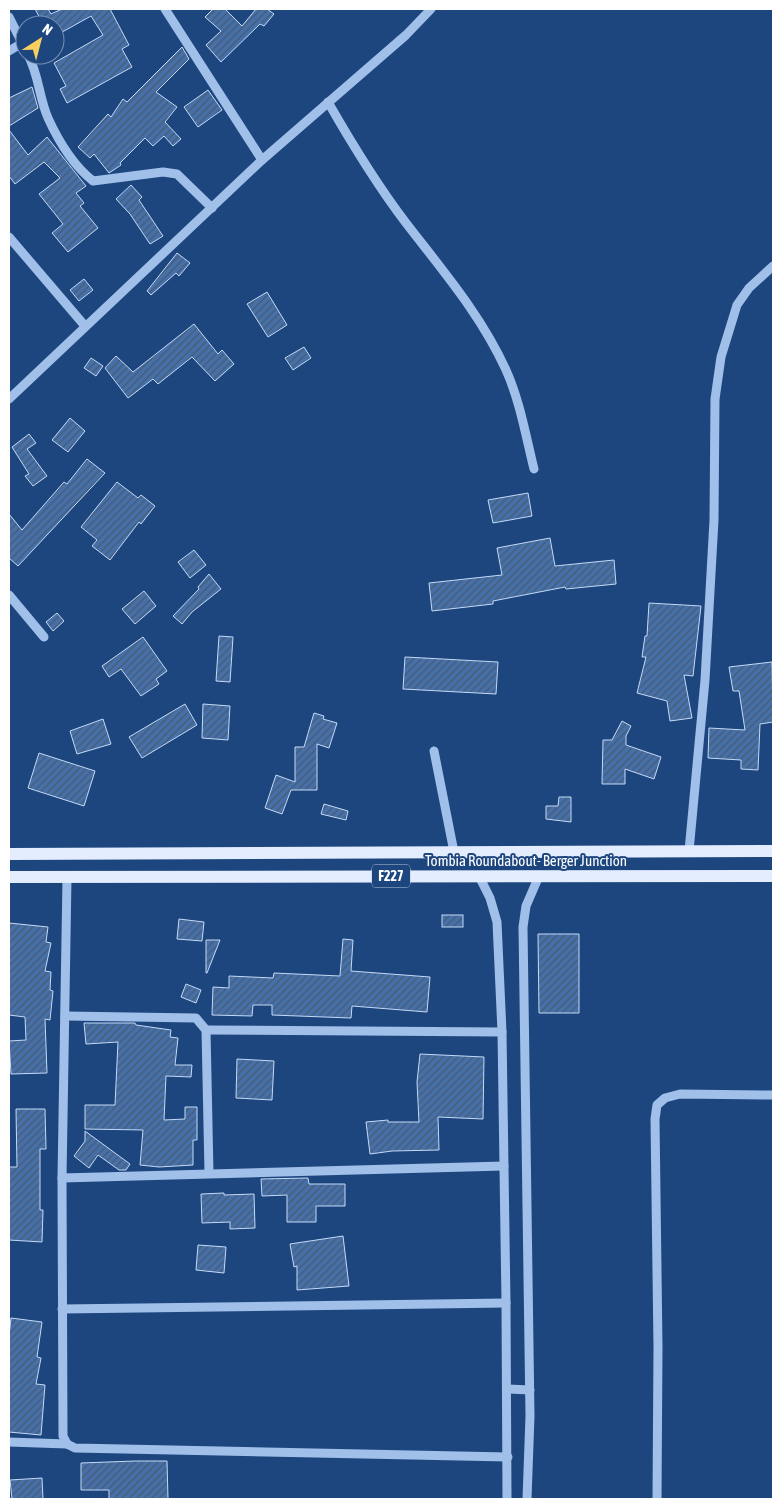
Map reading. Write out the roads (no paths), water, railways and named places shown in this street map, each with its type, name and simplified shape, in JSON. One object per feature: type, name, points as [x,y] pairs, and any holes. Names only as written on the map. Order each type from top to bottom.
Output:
[{"type":"main road","name":"Tombia Roundabout- Berger Junction","points":[[9,854],[773,851]]},
{"type":"main road","name":"Tombia Roundabout- Berger Junction","points":[[9,877],[773,876]]},
{"type":"street","points":[[165,9],[262,160]]},
{"type":"street","points":[[9,399],[262,160],[406,35],[432,9]]},
{"type":"street","points":[[9,17],[15,29]]},
{"type":"street","points":[[33,65],[48,118],[81,172],[93,180],[163,172],[177,174],[212,208]]},
{"type":"street","points":[[328,102],[357,154],[474,311],[507,372],[534,469]]},
{"type":"street","points":[[9,237],[85,326]]},
{"type":"street","points":[[689,851],[705,680],[714,520],[715,399],[722,357],[737,305],[749,288],[773,266]]},
{"type":"street","points":[[9,595],[44,637]]},
{"type":"street","points":[[434,751],[454,852]]},
{"type":"street","points":[[479,876],[490,898],[497,922],[502,1032],[507,1499]]},
{"type":"street","points":[[528,1499],[530,1390],[523,927],[526,906],[539,876]]},
{"type":"street","points":[[67,878],[62,1178],[63,1436],[67,1444]]},
{"type":"street","points":[[65,1016],[196,1018],[206,1030],[209,1173]]},
{"type":"street","points":[[206,1030],[502,1032]]},
{"type":"street","points":[[658,1499],[655,1119],[657,1104],[664,1098],[680,1094],[773,1095]]},
{"type":"street","points":[[62,1178],[504,1166]]},
{"type":"street","points":[[62,1309],[506,1303]]},
{"type":"street","points":[[507,1389],[530,1390]]},
{"type":"street","points":[[9,1442],[67,1444],[76,1448],[508,1457]]}]
